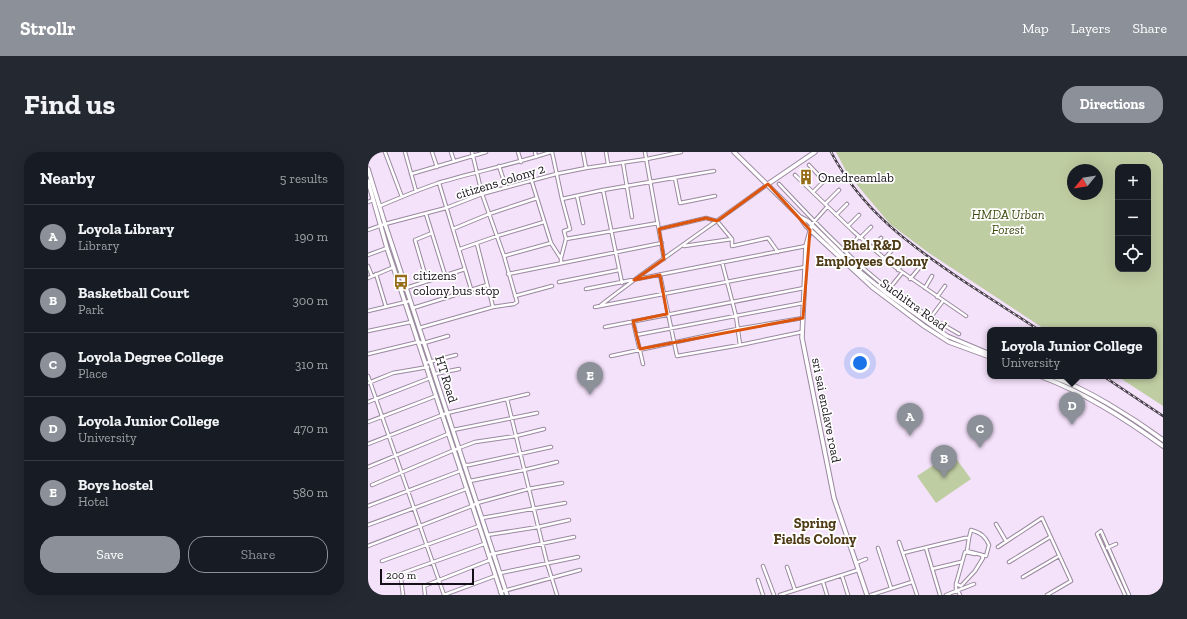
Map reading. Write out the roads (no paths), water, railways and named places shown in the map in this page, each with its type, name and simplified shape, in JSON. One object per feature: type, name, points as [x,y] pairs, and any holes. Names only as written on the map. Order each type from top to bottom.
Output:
[{"type":"street","points":[[385,152],[402,197]]},
{"type":"street","points":[[404,152],[416,191]]},
{"type":"street","points":[[432,152],[437,167]]},
{"type":"street","points":[[451,152],[454,162]]},
{"type":"street","points":[[411,174],[454,162],[473,154],[486,152]]},
{"type":"street","points":[[518,152],[521,162]]},
{"type":"street","points":[[535,152],[536,157]]},
{"type":"street","points":[[380,206],[439,183],[499,166],[521,162],[552,152],[570,229],[564,231],[566,239],[561,263]]},
{"type":"street","points":[[582,152],[586,168]]},
{"type":"street","points":[[606,152],[608,164]]},
{"type":"street","points":[[645,152],[664,259]]},
{"type":"street","name":"citizens colony 2","points":[[368,230],[446,208],[482,194],[506,187],[532,182],[556,174],[680,152]]},
{"type":"street","points":[[734,152],[800,217]]},
{"type":"street","points":[[601,306],[634,280],[815,152]]},
{"type":"street","points":[[419,328],[517,302],[504,256],[482,194],[473,154]]},
{"type":"street","points":[[623,162],[632,217]]},
{"type":"street","points":[[809,165],[826,179],[813,192]]},
{"type":"street","points":[[499,166],[506,187]]},
{"type":"street","name":"HT Road","points":[[368,169],[507,595]]},
{"type":"street","points":[[562,199],[603,190],[714,171]]},
{"type":"street","points":[[795,175],[884,259],[902,273],[966,316]]},
{"type":"street","points":[[675,178],[680,203],[715,196]]},
{"type":"street","name":"HT Road","points":[[368,181],[387,248],[501,593]]},
{"type":"street","points":[[532,182],[551,243],[561,258]]},
{"type":"street","points":[[439,183],[471,289]]},
{"type":"street","points":[[779,184],[813,222],[888,289],[959,334]]},
{"type":"street","points":[[603,190],[622,283]]},
{"type":"street","points":[[825,204],[839,190]]},
{"type":"street","points":[[577,196],[583,223]]},
{"type":"street","points":[[453,229],[489,214],[537,198]]},
{"type":"street","points":[[368,202],[373,200]]},
{"type":"street","points":[[836,215],[847,204]]},
{"type":"street","points":[[813,222],[828,207]]},
{"type":"street","points":[[426,214],[445,275]]},
{"type":"street","points":[[848,226],[858,215]]},
{"type":"street","name":"Suchitra Road","points":[[800,217],[813,222],[873,283],[943,333],[987,356]]},
{"type":"street","name":"Suchitra Road","points":[[800,217],[803,223],[810,230],[877,291],[941,337],[958,346],[987,353]]},
{"type":"street","points":[[659,229],[706,218],[717,221],[732,239],[732,246],[768,238],[778,252]]},
{"type":"street","points":[[460,249],[544,222]]},
{"type":"street","name":"sri sai enclave road","points":[[813,222],[806,246],[802,338],[834,498],[867,595]]},
{"type":"street","points":[[566,239],[658,223]]},
{"type":"street","points":[[846,252],[871,227]]},
{"type":"street","points":[[427,282],[415,240],[432,233]]},
{"type":"street","points":[[872,248],[881,238]]},
{"type":"street","points":[[684,246],[732,239]]},
{"type":"street","points":[[504,256],[551,243]]},
{"type":"street","points":[[477,244],[493,308]]},
{"type":"street","points":[[508,274],[662,244]]},
{"type":"street","points":[[586,289],[806,246]]},
{"type":"street","points":[[368,255],[387,248]]},
{"type":"street","points":[[884,259],[894,248]]},
{"type":"street","points":[[898,270],[905,259]]},
{"type":"street","points":[[722,262],[731,302],[736,316],[740,345]]},
{"type":"street","points":[[368,266],[372,276]]},
{"type":"street","points":[[368,278],[394,267]]},
{"type":"street","points":[[595,307],[806,267]]},
{"type":"street","points":[[910,278],[920,267]]},
{"type":"street","points":[[406,288],[465,269]]},
{"type":"street","points":[[559,282],[619,270]]},
{"type":"street","points":[[888,289],[902,273]]},
{"type":"street","points":[[376,274],[386,307]]},
{"type":"street","points":[[660,275],[676,355],[679,356],[740,345],[802,332]]},
{"type":"street","points":[[925,288],[932,276]]},
{"type":"street","points":[[413,308],[487,285]]},
{"type":"street","points":[[515,296],[552,286]]},
{"type":"street","points":[[937,297],[945,286]]},
{"type":"street","points":[[605,327],[804,288]]},
{"type":"street","points":[[368,311],[410,301]]},
{"type":"street","points":[[930,317],[943,301]]},
{"type":"street","points":[[636,336],[804,303]]},
{"type":"street","points":[[611,356],[737,329],[803,318]]},
{"type":"street","points":[[633,321],[643,364]]},
{"type":"street","points":[[368,331],[411,322]]},
{"type":"street","points":[[368,354],[418,342],[424,343],[448,336]]},
{"type":"street","points":[[369,382],[394,374],[426,367],[456,355]]},
{"type":"street","points":[[425,363],[432,364]]},
{"type":"street","points":[[435,374],[459,369]]},
{"type":"street","points":[[368,376],[440,579],[444,595],[495,576]]},
{"type":"street","points":[[368,402],[430,378]]},
{"type":"street","points":[[1047,379],[1067,387],[1109,410],[1163,446]]},
{"type":"street","points":[[1058,379],[1112,406],[1163,440]]},
{"type":"street","points":[[368,444],[447,413],[528,394]]},
{"type":"street","points":[[368,422],[436,396]]},
{"type":"street","points":[[507,399],[542,545],[557,595]]},
{"type":"street","points":[[453,430],[537,413]]},
{"type":"street","points":[[372,485],[475,442],[516,436],[544,428]]},
{"type":"street","points":[[368,467],[448,434]]},
{"type":"street","points":[[464,465],[551,447]]},
{"type":"street","points":[[470,481],[557,462]]},
{"type":"street","points":[[368,506],[460,471]]},
{"type":"street","points":[[368,546],[477,503],[528,489],[562,483]]},
{"type":"street","points":[[368,525],[466,490]]},
{"type":"street","points":[[482,518],[565,503]]},
{"type":"street","points":[[998,547],[1042,518],[1071,580],[1047,595]]},
{"type":"street","points":[[487,535],[538,527],[569,520]]},
{"type":"street","points":[[996,524],[1006,542]]},
{"type":"street","points":[[382,561],[479,526]]},
{"type":"street","points":[[971,530],[981,533],[986,538],[989,545],[986,556],[967,550],[969,538],[971,530]]},
{"type":"street","points":[[1125,595],[1097,533],[1100,531],[1130,595]]},
{"type":"street","points":[[488,555],[542,545],[574,537]]},
{"type":"street","points":[[1009,562],[1050,537]]},
{"type":"street","points":[[903,553],[969,538]]},
{"type":"street","points":[[899,542],[917,595]]},
{"type":"street","points":[[394,576],[484,544]]},
{"type":"street","points":[[1104,550],[1116,544]]},
{"type":"street","points":[[878,548],[891,588]]},
{"type":"street","points":[[926,548],[940,595]]},
{"type":"street","points":[[956,584],[962,586],[975,571],[984,557],[965,552],[956,584],[957,592],[960,595]]},
{"type":"street","points":[[1023,577],[1059,556]]},
{"type":"street","points":[[500,573],[578,557]]},
{"type":"street","points":[[856,563],[866,559]]},
{"type":"street","points":[[424,595],[424,586],[490,560]]},
{"type":"street","points":[[932,569],[961,562]]},
{"type":"street","points":[[1112,567],[1116,565]]},
{"type":"street","points":[[763,566],[774,595]]},
{"type":"street","points":[[787,567],[796,590]]},
{"type":"street","points":[[501,593],[506,590],[580,570]]},
{"type":"street","points":[[780,595],[858,570]]},
{"type":"street","points":[[842,576],[848,595]]},
{"type":"street","points":[[401,579],[403,595]]},
{"type":"street","points":[[758,580],[763,595]]},
{"type":"street","points":[[823,582],[827,595]]},
{"type":"street","points":[[871,595],[912,582]]},
{"type":"street","points":[[946,595],[957,592],[974,584]]},
{"type":"railway","points":[[831,152],[843,173],[857,192],[889,226],[926,255],[1034,327]]},
{"type":"railway","points":[[1108,379],[1163,416]]},
{"type":"place","name":"Onedreamlab","points":[[806,177]]},
{"type":"place","name":"citizens colony bus stop","points":[[401,282]]},
{"type":"place","name":"Boys hostel","points":[[590,395]]},
{"type":"place","name":"Loyola Junior College","points":[[1072,425]]},
{"type":"place","name":"Loyola Library","points":[[910,436]]},
{"type":"place","name":"Loyola Degree College","points":[[980,448]]},
{"type":"place","name":"Basketball Court","points":[[944,478]]},
{"type":"district","name":"Bhel R&D Employees Colony","points":[[872,254]]},
{"type":"district","name":"Spring Fields Colony","points":[[815,532]]},
{"type":"park label","name":"HMDA Urban Forest","points":[[1008,222]]}]
